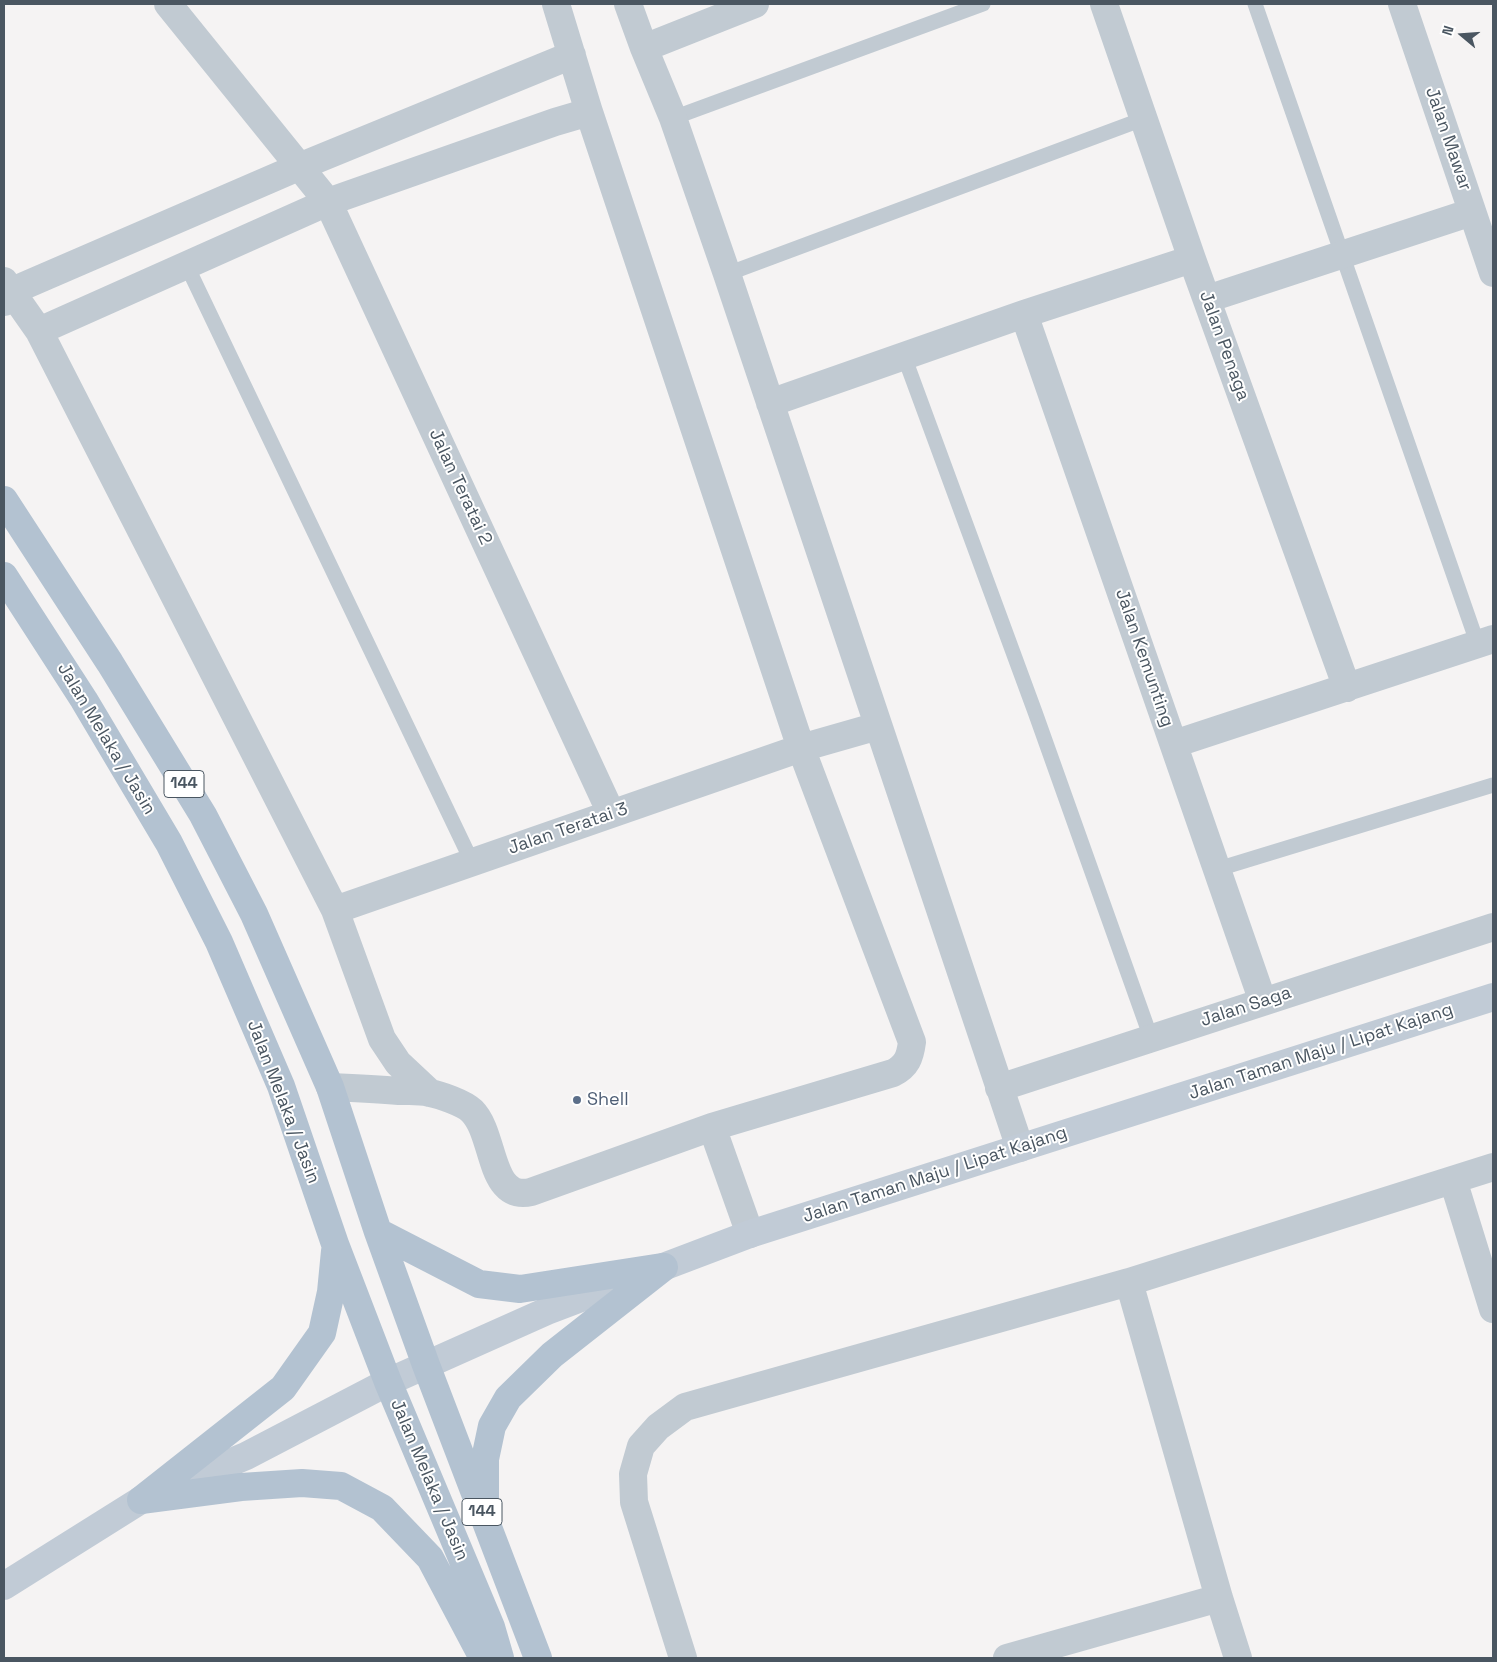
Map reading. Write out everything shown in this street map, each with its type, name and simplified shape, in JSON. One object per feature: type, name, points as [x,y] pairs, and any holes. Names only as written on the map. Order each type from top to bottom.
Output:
[{"type":"main road","name":"144","points":[[4,500],[110,663],[203,815],[254,914],[330,1087],[378,1232]]},
{"type":"main road","name":"Jalan Melaka / Jasin","points":[[4,576],[84,700],[169,843],[219,942],[281,1086],[335,1244],[388,1382],[491,1626],[500,1658]]},
{"type":"main road","name":"Jalan Taman Maju / Lipat Kajang","points":[[4,1586],[141,1500],[246,1456],[388,1382],[547,1311],[750,1234],[1493,997]]},
{"type":"main road","name":"Jalan Melaka / Jasin","points":[[378,1232],[426,1365],[538,1658]]},
{"type":"main road","points":[[378,1232],[479,1284],[520,1289],[664,1267]]},
{"type":"main road","points":[[141,1500],[282,1388],[322,1333],[331,1292],[335,1244]]},
{"type":"main road","points":[[485,1518],[486,1459],[492,1426],[508,1398],[552,1355],[664,1267]]},
{"type":"main road","points":[[141,1500],[241,1487],[302,1483],[341,1486],[382,1508],[430,1558],[483,1658]]},
{"type":"street","name":"Jalan Teratai 2","points":[[168,4],[301,166],[328,202],[611,813]]},
{"type":"street","points":[[330,1087],[429,1092],[452,1100],[471,1111],[483,1128],[499,1176],[504,1185],[512,1191],[522,1194],[712,1127],[893,1073],[901,1069],[908,1061],[911,1052],[912,1042],[802,748],[589,112],[556,4]]},
{"type":"street","points":[[628,4],[673,118],[1020,1148]]},
{"type":"street","points":[[644,48],[755,4]]},
{"type":"street","name":"Jalan Penaga","points":[[1104,4],[1192,259],[1347,688]]},
{"type":"street","name":"Jalan Mawar","points":[[1402,4],[1493,273]]},
{"type":"street","points":[[429,1092],[398,1063],[382,1039],[335,910],[39,331],[6,291],[301,166],[572,55]]},
{"type":"street","points":[[39,331],[328,202],[546,125],[589,112]]},
{"type":"street","points":[[1207,299],[1472,212]]},
{"type":"street","points":[[770,403],[1024,314],[1192,259]]},
{"type":"street","name":"Jalan Kemunting","points":[[1024,314],[1263,1002]]},
{"type":"street","points":[[1174,744],[1485,642]]},
{"type":"street","name":"Jalan Teratai 3","points":[[335,910],[802,748],[878,726]]},
{"type":"street","name":"Jalan Saga","points":[[999,1088],[1493,927]]},
{"type":"street","points":[[712,1127],[750,1234]]},
{"type":"street","points":[[683,1658],[634,1502],[633,1474],[641,1446],[658,1426],[685,1407],[1129,1282],[1493,1167]]},
{"type":"street","points":[[1453,1180],[1493,1310]]},
{"type":"street","points":[[1129,1282],[1219,1598],[1238,1658]]},
{"type":"street","points":[[1007,1658],[1219,1598]]},
{"type":"lane","points":[[673,118],[983,4]]},
{"type":"lane","points":[[1255,4],[1342,254],[1485,642]]},
{"type":"lane","points":[[726,274],[1143,119]]},
{"type":"lane","points":[[187,266],[472,862]]},
{"type":"lane","points":[[904,356],[1031,702],[1151,1038]]},
{"type":"lane","points":[[1218,869],[1493,785]]},
{"type":"place","name":"Shell","points":[[577,1100]]}]
